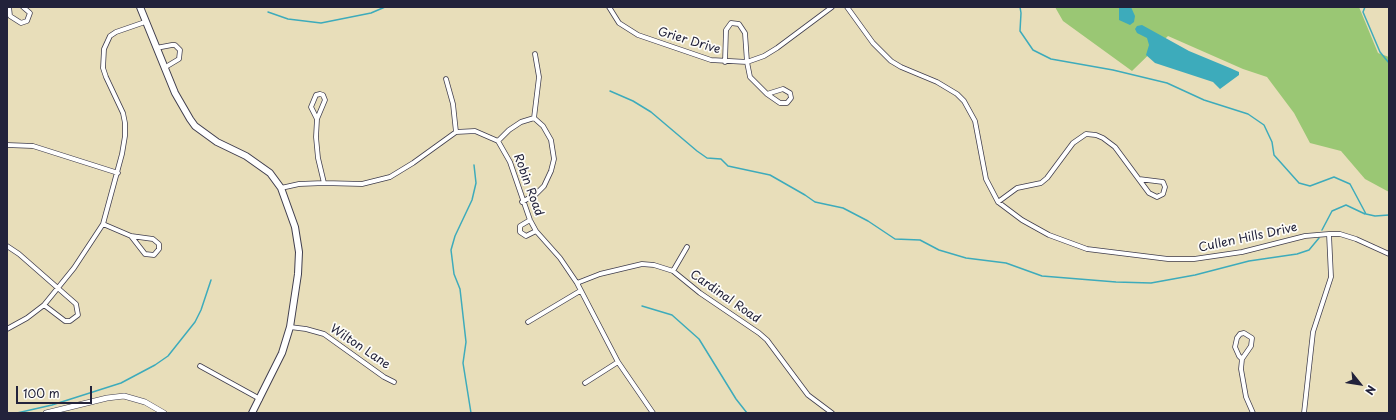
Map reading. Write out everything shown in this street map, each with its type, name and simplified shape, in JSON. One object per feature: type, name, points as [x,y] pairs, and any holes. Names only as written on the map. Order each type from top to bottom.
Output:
[{"type":"main road","points":[[140,7],[175,94],[195,126],[217,142],[258,164],[270,174],[281,188],[295,227],[299,252],[298,283],[290,327],[282,354],[252,413]]},
{"type":"street","points":[[9,7],[10,16],[21,23],[27,21],[30,13],[23,7]]},
{"type":"street","name":"Grier Drive","points":[[609,7],[619,23],[638,35],[685,52],[725,62],[747,62],[764,56],[832,7]]},
{"type":"street","name":"Cullen Hills Drive","points":[[847,7],[873,43],[892,61],[901,67],[942,85],[957,94],[964,101],[975,121],[986,179],[998,202],[1022,220],[1074,245],[1102,252],[1168,259],[1194,259],[1242,252],[1306,236],[1340,234],[1356,239],[1389,254]]},
{"type":"street","points":[[7,329],[27,318],[44,305],[59,289],[103,224],[118,173],[125,136],[125,124],[118,102],[103,68],[104,49],[110,36],[116,32],[145,22]]},
{"type":"street","points":[[725,62],[727,26],[735,23],[742,26],[745,33],[747,62],[750,77],[767,94],[784,104],[791,98],[790,93],[783,89],[767,94]]},
{"type":"street","points":[[156,48],[175,45],[180,50],[179,59],[164,68]]},
{"type":"street","points":[[534,118],[539,77],[535,54]]},
{"type":"street","points":[[446,79],[453,104],[456,132]]},
{"type":"street","points":[[317,119],[311,107],[316,95],[320,94],[323,95],[325,100],[317,119],[318,158],[324,183]]},
{"type":"street","points":[[281,188],[299,184],[362,184],[390,177],[413,163],[456,132],[475,131],[498,141],[509,130],[521,122],[534,118]]},
{"type":"street","points":[[522,202],[536,194],[544,186],[553,165],[554,153],[548,132],[534,118]]},
{"type":"street","points":[[998,202],[1017,188],[1041,182],[1052,174],[1073,143],[1086,134],[1096,135],[1109,142],[1139,179],[1153,196],[1160,197],[1163,194],[1165,187],[1162,182],[1139,179]]},
{"type":"street","name":"Robin Road","points":[[498,141],[510,162],[522,202],[536,231],[560,258],[577,283],[618,362],[653,413]]},
{"type":"street","points":[[7,145],[33,146],[118,173]]},
{"type":"street","points":[[530,220],[520,226],[520,232],[526,236],[536,231]]},
{"type":"street","points":[[103,224],[131,236],[153,239],[159,244],[159,249],[154,255],[145,254],[131,236]]},
{"type":"street","points":[[1304,413],[1313,332],[1331,277],[1329,234]]},
{"type":"street","points":[[7,246],[19,254],[76,304],[78,312],[76,318],[70,321],[60,319],[44,305]]},
{"type":"street","points":[[673,271],[687,247]]},
{"type":"street","name":"Cardinal Road","points":[[577,283],[600,274],[642,264],[654,265],[673,271],[700,293],[767,340],[808,395],[832,413]]},
{"type":"street","points":[[528,322],[580,291]]},
{"type":"street","name":"Wilton Lane","points":[[290,327],[306,328],[324,334],[384,377],[394,382]]},
{"type":"street","points":[[1242,359],[1239,356],[1235,346],[1237,338],[1240,334],[1250,336],[1252,342],[1242,359],[1242,384],[1253,413]]},
{"type":"street","points":[[585,383],[618,362]]},
{"type":"street","points":[[200,366],[260,399]]},
{"type":"street","points":[[46,413],[107,398],[124,396],[145,402],[164,413]]},
{"type":"green space","points":[[1055,7],[1359,7],[1378,53],[1389,57],[1389,192],[1365,179],[1341,151],[1310,143],[1294,113],[1267,77],[1243,69],[1168,36],[1132,71],[1063,21]]},
{"type":"water","points":[[1119,7],[1131,7],[1135,16],[1134,22],[1130,25],[1119,20]]},
{"type":"water","points":[[1142,25],[1189,51],[1239,72],[1239,75],[1220,89],[1213,82],[1155,63],[1146,55],[1149,45],[1147,38],[1137,33],[1135,29],[1137,26]]},
{"type":"waterway","points":[[268,12],[288,19],[321,23],[371,13],[385,7]]},
{"type":"waterway","points":[[1020,7],[1020,31],[1033,50],[1051,59],[1113,70],[1167,83],[1204,100],[1248,114],[1264,125],[1272,142],[1274,155],[1299,183],[1310,186],[1334,177],[1350,184],[1366,214],[1375,216],[1389,215]]},
{"type":"waterway","points":[[1365,7],[1363,12],[1380,52],[1389,63]]},
{"type":"waterway","points":[[610,91],[633,101],[651,112],[707,158],[721,159],[728,166],[770,175],[815,202],[843,208],[868,221],[895,239],[920,240],[939,250],[966,258],[1006,263],[1042,276],[1116,282],[1151,283],[1195,275],[1249,261],[1297,254],[1309,250],[1319,238]]},
{"type":"waterway","points":[[471,413],[463,363],[466,342],[460,289],[454,274],[451,250],[455,236],[472,200],[476,183],[474,165]]},
{"type":"waterway","points":[[1322,230],[1332,211],[1346,205],[1365,214]]},
{"type":"waterway","points":[[17,413],[52,405],[121,383],[155,365],[168,356],[195,322],[201,310],[211,280]]},
{"type":"waterway","points":[[642,306],[672,315],[699,339],[736,399],[747,413]]}]
